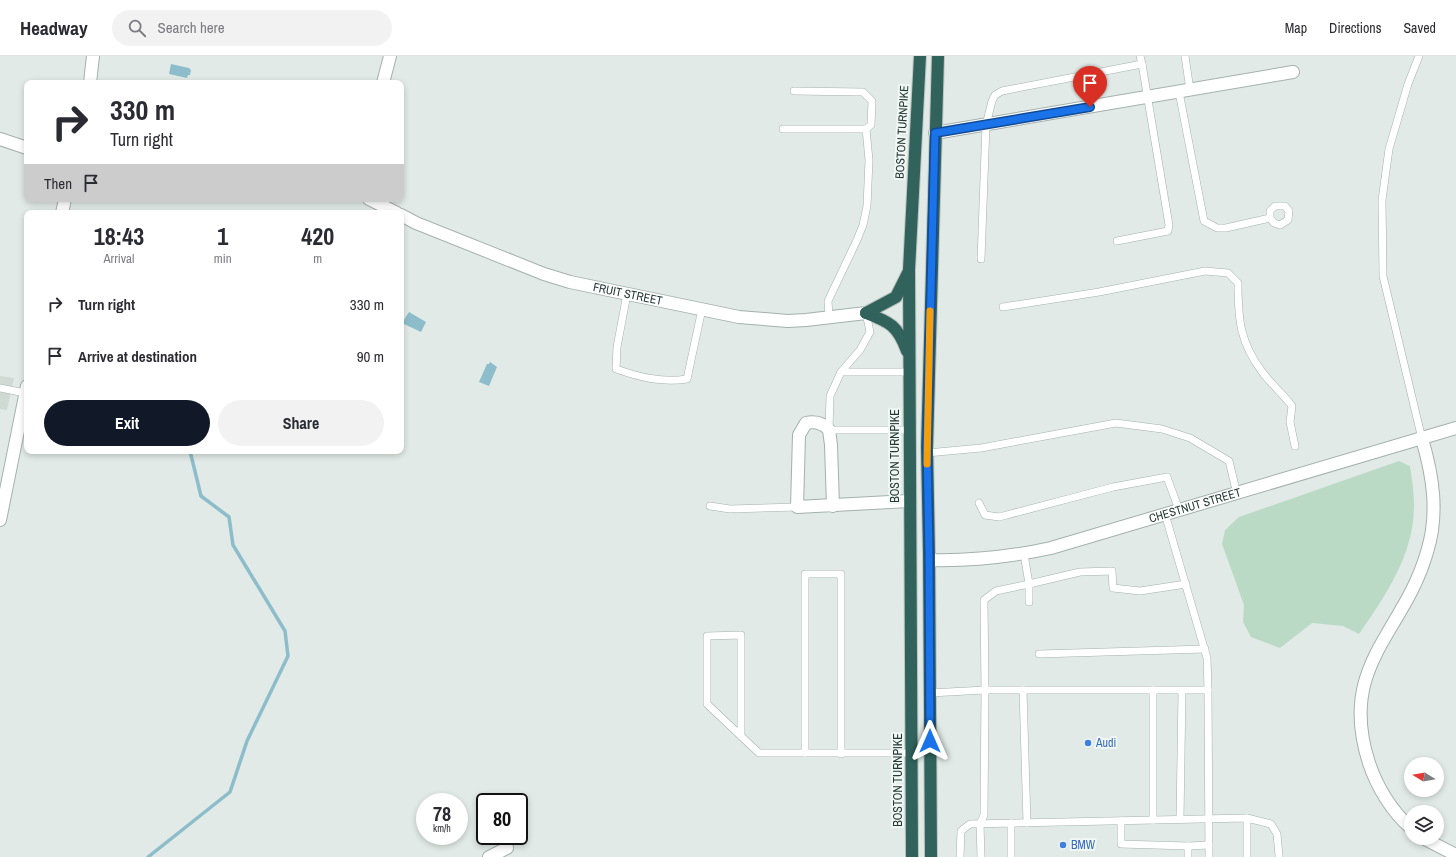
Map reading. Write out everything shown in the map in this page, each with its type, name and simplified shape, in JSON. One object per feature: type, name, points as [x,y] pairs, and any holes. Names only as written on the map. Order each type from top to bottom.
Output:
[{"type":"highway","name":"BOSTON TURNPIKE","points":[[912,857],[909,270],[920,56]]},
{"type":"highway","points":[[931,857],[927,453],[938,56]]},
{"type":"highway","points":[[866,313],[896,297],[909,270]]},
{"type":"highway","points":[[866,313],[888,321],[905,344],[909,355]]},
{"type":"street","points":[[90,80],[93,56]]},
{"type":"street","points":[[384,80],[390,56]]},
{"type":"street","points":[[935,133],[1293,72]]},
{"type":"street","points":[[0,139],[24,147]]},
{"type":"street","name":"FRUIT STREET","points":[[375,202],[390,210]]},
{"type":"street","name":"FRUIT STREET","points":[[404,217],[544,274],[570,282],[739,317],[788,321],[866,313]]},
{"type":"street","points":[[0,520],[24,400]]},
{"type":"street","points":[[833,506],[831,445],[829,430],[826,426],[813,421],[806,423],[799,435],[797,507],[833,506],[909,501]]},
{"type":"street","name":"CHESTNUT STREET","points":[[929,560],[970,560],[1024,554],[1051,548],[1456,428]]},
{"type":"street","points":[[1404,823],[1391,807],[1372,770],[1364,746],[1361,725],[1361,698],[1366,675],[1375,653],[1419,576],[1432,534],[1434,504],[1432,482],[1428,458],[1422,439]]},
{"type":"street","points":[[1437,845],[1456,855]]},
{"type":"street","points":[[489,857],[507,848]]},
{"type":"lane","points":[[1117,241],[1168,231],[1169,225],[1149,97],[1140,56]]},
{"type":"lane","points":[[1185,56],[1184,91],[1204,221],[1217,228],[1226,228],[1270,218]]},
{"type":"lane","points":[[1419,56],[1408,84],[1389,149],[1382,200],[1383,276],[1422,439]]},
{"type":"lane","points":[[981,259],[986,125],[992,101],[996,95],[1002,91],[1142,64]]},
{"type":"lane","points":[[783,129],[866,129],[871,125],[872,101],[863,92],[794,91]]},
{"type":"lane","points":[[829,317],[828,301],[857,240],[863,225],[867,206],[869,160],[866,129]]},
{"type":"lane","points":[[1003,307],[1099,292],[1205,271],[1228,273],[1238,283],[1238,318],[1249,353],[1264,374],[1292,406],[1290,422],[1295,446]]},
{"type":"lane","points":[[628,294],[617,347],[616,369],[641,377],[672,381],[687,379],[702,309]]},
{"type":"lane","points":[[866,313],[870,332],[860,350],[841,372],[830,396],[829,430],[909,430]]},
{"type":"lane","points":[[841,372],[909,372]]},
{"type":"lane","points":[[0,388],[24,390]]},
{"type":"lane","points":[[927,453],[981,448],[1116,423],[1162,429],[1190,438],[1229,461],[1237,494]]},
{"type":"lane","points":[[979,503],[985,515],[999,517],[1113,487],[1167,477],[1179,510]]},
{"type":"lane","points":[[710,506],[730,509],[797,507]]},
{"type":"lane","points":[[1165,514],[1207,658],[1209,857]]},
{"type":"lane","points":[[1024,554],[1029,584],[1029,602]]},
{"type":"lane","points":[[981,857],[980,824],[984,815],[984,600],[996,591],[1080,572],[1112,571],[1113,588],[1140,591],[1186,584]]},
{"type":"lane","points":[[805,753],[805,574],[841,574],[841,754]]},
{"type":"lane","points":[[740,736],[741,635],[707,636],[707,704],[740,736],[759,753],[912,753]]},
{"type":"lane","points":[[1039,654],[1205,650]]},
{"type":"lane","points":[[930,693],[985,690],[1208,690]]},
{"type":"lane","points":[[1023,690],[1027,822]]},
{"type":"lane","points":[[1153,690],[1153,820]]},
{"type":"lane","points":[[1180,820],[1182,690]]},
{"type":"lane","points":[[960,857],[961,831],[970,824],[1247,818],[1271,824],[1277,834],[1279,856]]},
{"type":"lane","points":[[1247,818],[1247,857]]},
{"type":"lane","points":[[1121,821],[1121,844],[1188,846],[1209,845]]},
{"type":"lane","points":[[1011,823],[1011,857]]},
{"type":"lane","points":[[1188,846],[1188,857]]},
{"type":"shaded area","points":[[0,376],[14,378],[7,410],[0,409]]},
{"type":"green space","points":[[1399,461],[1410,466],[1414,496],[1413,524],[1404,557],[1397,573],[1359,634],[1343,626],[1312,623],[1280,648],[1251,637],[1243,622],[1244,605],[1222,544],[1225,530],[1239,517]]},
{"type":"water","points":[[171,64],[189,68],[191,70],[190,75],[188,75],[187,78],[169,74]]},
{"type":"water","points":[[409,312],[426,322],[421,332],[404,324],[404,320]]},
{"type":"water","points":[[490,362],[497,367],[489,386],[479,382],[487,364]]},
{"type":"waterway","points":[[148,857],[230,792],[247,741],[288,656],[285,631],[233,545],[229,517],[201,496],[191,454]]},
{"type":"slow traffic","points":[[927,464],[930,311]]},
{"type":"place","name":"Audi","points":[[1088,743]]},
{"type":"place","name":"BMW","points":[[1063,845]]},
{"type":"route","points":[[930,741],[927,447],[929,315],[935,133],[1090,107]]}]
